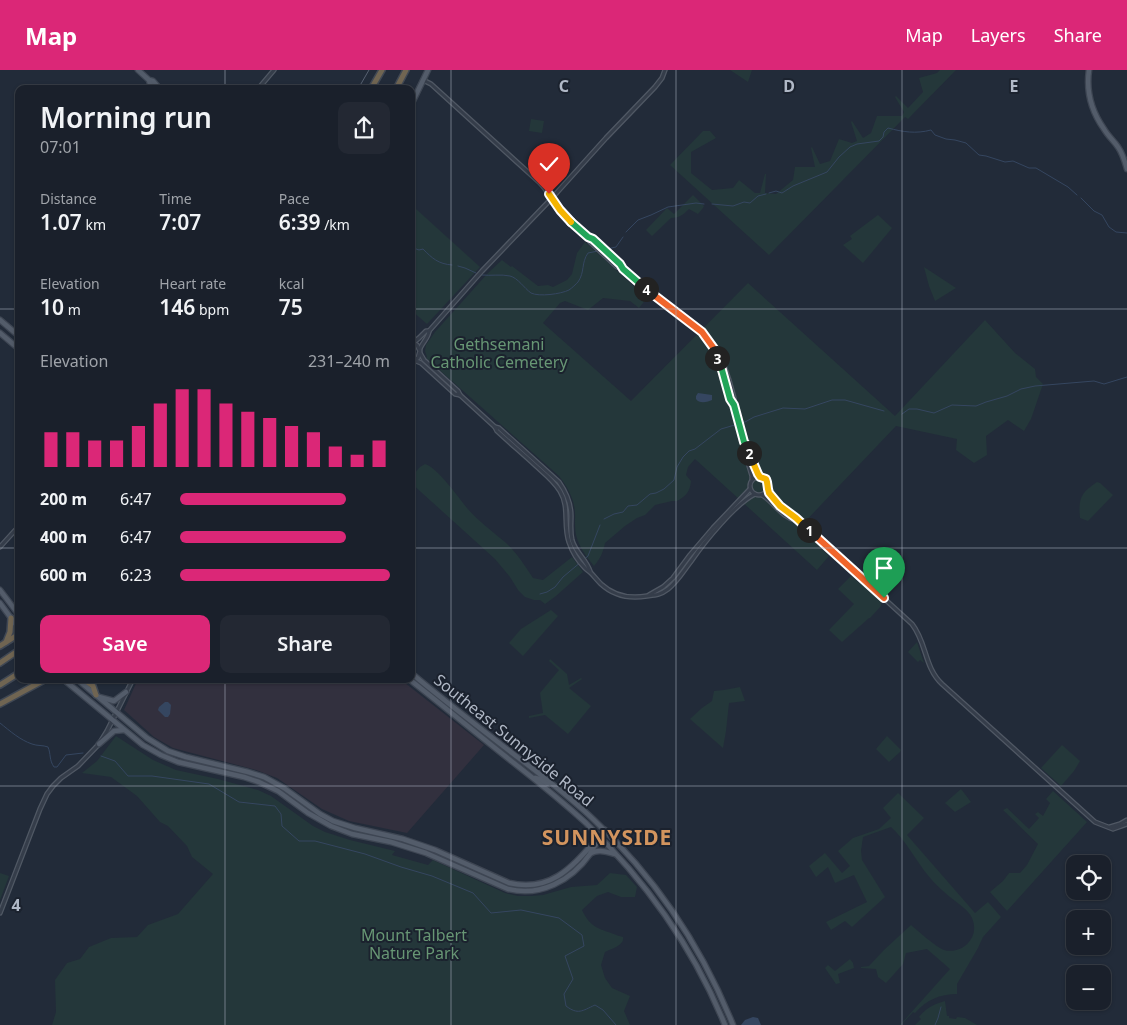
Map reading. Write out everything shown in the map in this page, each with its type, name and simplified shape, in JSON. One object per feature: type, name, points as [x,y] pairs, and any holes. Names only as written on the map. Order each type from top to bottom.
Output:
[{"type":"highway","points":[[373,85],[382,70]]},
{"type":"highway","points":[[398,85],[406,70]]},
{"type":"highway","points":[[6,642],[10,632],[11,618]]},
{"type":"highway","points":[[0,646],[15,636]]},
{"type":"highway","points":[[0,663],[15,653]]},
{"type":"highway","points":[[0,685],[15,676]]},
{"type":"highway","points":[[0,704],[39,683]]},
{"type":"highway","points":[[89,683],[93,686],[97,696]]},
{"type":"main road","points":[[138,70],[156,85]]},
{"type":"main road","points":[[415,97],[428,70]]},
{"type":"main road","points":[[1089,70],[1088,91],[1094,110],[1102,127],[1122,153],[1127,169]]},
{"type":"main road","points":[[149,80],[151,85]]},
{"type":"main road","points":[[0,320],[15,333]]},
{"type":"main road","points":[[0,333],[15,346]]},
{"type":"main road","points":[[0,590],[15,610]]},
{"type":"main road","points":[[0,603],[15,624]]},
{"type":"main road","name":"Southeast Sunnyside Road","points":[[415,678],[551,782],[606,831],[630,857],[654,886],[706,965],[733,1025]]},
{"type":"main road","name":"Southeast Sunnyside Road","points":[[415,680],[437,702],[534,778],[600,837],[657,904],[682,940],[709,988],[725,1025]]},
{"type":"main road","points":[[68,683],[143,745],[161,755],[178,762],[250,778],[268,785],[318,820],[336,828],[352,834],[413,848],[516,885],[540,884],[563,874],[606,831]]},
{"type":"main road","points":[[82,683],[147,738],[168,751],[264,777],[284,788],[320,814],[355,828],[403,839],[452,857],[499,886],[522,891],[537,890],[550,886],[570,875],[590,854],[600,837]]},
{"type":"main road","points":[[97,696],[114,701],[126,692]]},
{"type":"main road","points":[[437,702],[442,702],[449,707],[452,706]]},
{"type":"main road","points":[[98,744],[114,731],[125,730]]},
{"type":"main road","points":[[204,768],[211,766],[235,772],[238,769]]},
{"type":"main road","points":[[534,778],[540,779],[547,784],[551,782]]},
{"type":"main road","points":[[590,854],[598,851],[616,855]]},
{"type":"street","points":[[261,85],[274,70]]},
{"type":"street","points":[[415,360],[418,358],[422,344],[429,331],[482,271],[658,84],[665,70]]},
{"type":"street","points":[[423,80],[431,84],[533,176],[545,188],[564,215],[613,257],[623,269],[656,298],[697,328],[706,337],[720,354],[734,398],[741,433],[760,477]]},
{"type":"street","points":[[588,237],[595,247],[617,267],[623,269]]},
{"type":"street","points":[[415,340],[426,331],[429,331]]},
{"type":"street","points":[[415,344],[418,345],[424,360],[458,391],[460,396]]},
{"type":"street","points":[[415,362],[421,363],[460,396],[552,480],[560,491],[566,509],[567,534],[570,545],[585,568],[599,583],[612,592],[630,597],[654,596],[667,589],[675,582],[725,520],[755,494]]},
{"type":"street","points":[[649,596],[673,578],[713,528],[750,489],[752,476],[743,446],[744,442]]},
{"type":"street","points":[[752,479],[755,477],[766,479],[771,496],[780,506],[796,518],[912,624],[920,637],[931,669],[942,684],[1091,819],[1098,824],[1112,829],[1127,824]]},
{"type":"street","points":[[750,489],[755,494],[762,495],[786,516],[798,521]]},
{"type":"street","points":[[762,495],[768,489]]},
{"type":"street","points":[[0,547],[15,530]]},
{"type":"street","points":[[0,912],[45,797],[58,781],[78,766],[94,750],[113,719],[131,683]]},
{"type":"street","points":[[1109,827],[1127,820]]},
{"type":"shaded area","points":[[136,683],[405,683],[484,745],[407,833],[349,821],[322,809],[277,778],[256,770],[173,748],[154,737],[124,710]]},
{"type":"green space","points":[[730,70],[752,70],[748,82]]},
{"type":"green space","points":[[940,70],[956,70],[908,119],[905,117],[769,255],[670,165],[703,131],[710,131],[716,138],[691,152],[691,173],[712,190],[733,188],[739,180],[755,193],[760,193],[766,174],[765,193],[776,194],[793,180],[795,167],[815,167],[812,147],[820,164],[830,161],[839,139],[852,143],[857,141],[852,121],[863,138],[871,133],[877,116],[902,116],[904,112],[895,97],[908,108],[923,92],[919,78],[937,73]]},
{"type":"green space","points":[[531,119],[544,121],[542,133],[529,131]]},
{"type":"green space","points":[[693,195],[704,206],[698,214],[689,209],[681,216],[671,218],[652,236],[646,230],[667,208],[674,214]]},
{"type":"green space","points":[[415,210],[480,267],[427,324],[415,314]]},
{"type":"green space","points":[[878,215],[892,228],[863,263],[843,245],[852,239],[850,236]]},
{"type":"green space","name":"Gethsemani Catholic Cemetery","points":[[585,242],[647,298],[639,308],[630,301],[603,298],[588,310],[565,301],[560,303],[543,323],[631,401],[748,283],[895,416],[985,320],[1015,353],[1035,369],[1036,377],[1043,384],[1031,419],[1024,431],[1008,420],[986,436],[987,455],[974,463],[956,450],[957,439],[896,426],[800,527],[829,556],[817,570],[695,459],[688,467],[686,475],[691,481],[689,491],[677,501],[655,505],[645,515],[625,526],[605,543],[601,556],[594,566],[577,539],[573,501],[559,476],[426,358],[425,351],[426,345],[435,332],[502,260],[538,286],[548,285],[553,287],[567,280],[572,274],[577,253]]},
{"type":"green space","points":[[924,267],[956,288],[935,301]]},
{"type":"green space","points":[[425,464],[436,471],[467,508],[509,546],[533,578],[543,580],[572,557],[583,572],[545,604],[540,600],[525,597],[495,559],[415,487],[415,473]]},
{"type":"green space","points":[[1097,482],[1113,495],[1088,521],[1080,518],[1080,501],[1087,489]]},
{"type":"green space","points":[[851,576],[881,601],[881,606],[842,642],[829,630],[854,604],[838,589]]},
{"type":"green space","points":[[551,610],[558,616],[523,656],[509,643],[521,629]]},
{"type":"green space","points":[[917,642],[924,663],[920,660],[918,662],[908,652]]},
{"type":"green space","points":[[550,659],[567,674],[569,685],[582,679],[569,688],[591,706],[568,734],[545,715],[529,718],[529,716],[543,713],[540,693],[559,670],[549,661]]},
{"type":"green space","points":[[740,687],[745,701],[729,703],[723,748],[690,719],[712,701],[714,691]]},
{"type":"green space","name":"Mount Talbert Nature Park","points":[[116,736],[153,760],[176,770],[258,790],[271,796],[313,826],[325,832],[395,851],[392,855],[428,865],[433,860],[505,893],[518,896],[543,895],[571,887],[597,885],[610,873],[626,875],[637,887],[635,897],[621,897],[608,892],[597,896],[582,910],[587,919],[594,925],[623,937],[620,944],[605,952],[601,965],[605,978],[612,988],[630,996],[624,1011],[630,1025],[52,1025],[56,1012],[55,980],[67,963],[80,959],[89,947],[111,938],[137,937],[148,925],[178,914],[213,874],[192,857],[187,846],[168,826],[160,822],[137,796],[111,777],[82,773],[97,761]]},
{"type":"green space","points":[[887,736],[901,750],[889,762],[876,749]]},
{"type":"green space","points":[[1062,745],[1080,761],[1061,786],[1041,768]]},
{"type":"green space","points":[[961,789],[971,802],[955,812],[945,803]]},
{"type":"green space","points":[[1053,791],[1087,822],[1007,911],[990,892],[1009,873],[1020,873],[1027,865],[1038,844],[1003,810],[1007,808],[1029,829],[1039,818],[1035,814],[1038,812],[1043,816],[1050,803],[1046,799]]},
{"type":"green space","points":[[898,793],[924,818],[907,835],[975,913],[988,902],[1001,917],[983,937],[957,984],[957,994],[945,995],[929,1001],[915,1013],[913,1012],[901,1025],[950,969],[927,949],[906,953],[903,964],[886,983],[878,977],[876,969],[861,967],[869,966],[911,925],[944,950],[952,951],[959,949],[966,945],[972,937],[974,923],[972,918],[965,909],[931,879],[904,841],[891,827],[863,837],[862,860],[885,897],[852,927],[845,921],[831,930],[826,922],[867,902],[854,875],[835,883],[828,867],[816,877],[809,866],[825,853],[842,873],[850,866],[838,851],[853,838],[879,829],[891,818],[883,808]]},
{"type":"green space","points":[[0,873],[9,876],[0,900]]},
{"type":"green space","points":[[850,959],[854,968],[838,974],[840,983],[836,984],[825,968],[828,965],[835,971]]},
{"type":"green space","points":[[945,1001],[949,1018],[965,1018],[977,1025],[915,1025],[921,1019],[919,1017],[927,1009]]},
{"type":"water","points":[[698,393],[712,395],[712,400],[699,402],[696,399]]},
{"type":"water","points":[[165,702],[171,705],[168,717],[165,717],[158,710]]},
{"type":"water","points":[[753,1017],[758,1018],[761,1025],[741,1025],[745,1020]]},
{"type":"waterway","points":[[769,193],[776,191],[782,193],[793,186],[827,172],[850,147],[857,144],[879,141],[888,128],[910,132],[931,130],[935,135],[966,143],[979,155],[1005,162],[1013,161],[1029,168],[1036,168],[1068,187],[1077,195]]},
{"type":"waterway","points":[[712,204],[733,206],[744,202],[750,203],[758,196],[766,194]]},
{"type":"waterway","points":[[1081,198],[1094,211],[1102,215],[1109,227],[1116,232],[1127,233]]},
{"type":"waterway","points":[[626,232],[638,220],[668,207],[696,203],[704,204]]},
{"type":"waterway","points":[[607,249],[616,247],[623,237]]},
{"type":"waterway","points":[[415,248],[423,249],[436,260],[452,265]]},
{"type":"waterway","points":[[482,275],[510,276],[531,293],[535,294],[561,293],[569,290],[578,282],[588,253],[603,250]]},
{"type":"waterway","points":[[458,266],[476,273]]},
{"type":"waterway","points":[[902,414],[909,409],[934,413],[952,405],[976,406],[1007,396],[1021,389],[1035,386],[1094,381],[1104,384],[1127,377]]},
{"type":"waterway","points":[[604,519],[623,512],[628,506],[637,505],[650,494],[664,489],[674,480],[677,467],[683,457],[721,429],[783,408],[805,409],[832,400],[845,400],[884,411]]},
{"type":"waterway","points":[[540,594],[555,587],[563,577],[588,556],[600,525]]},
{"type":"waterway","points":[[0,723],[23,740],[34,745],[48,747],[54,767],[57,767],[66,755],[83,753]]},
{"type":"waterway","points":[[101,756],[115,761],[128,776],[152,776],[209,784],[239,802],[275,806],[281,814],[282,826],[299,841],[315,841],[365,854],[432,876],[473,893],[491,913],[521,910],[559,918],[582,935],[584,946],[565,956],[573,979],[564,994],[566,1006],[580,1011],[595,1005],[603,1010],[616,1025]]},
{"type":"waterway","points":[[935,1025],[941,1007]]},
{"type":"tram line","points":[[360,85],[369,70]]},
{"type":"district","name":"SUNNYSIDE","points":[[607,837]]},
{"type":"route","points":[[549,194],[567,218],[588,237],[593,239],[623,269],[656,298],[702,332],[715,350],[730,399],[734,405],[744,442],[760,477],[766,479],[769,493],[784,510],[796,518],[884,598]]}]
